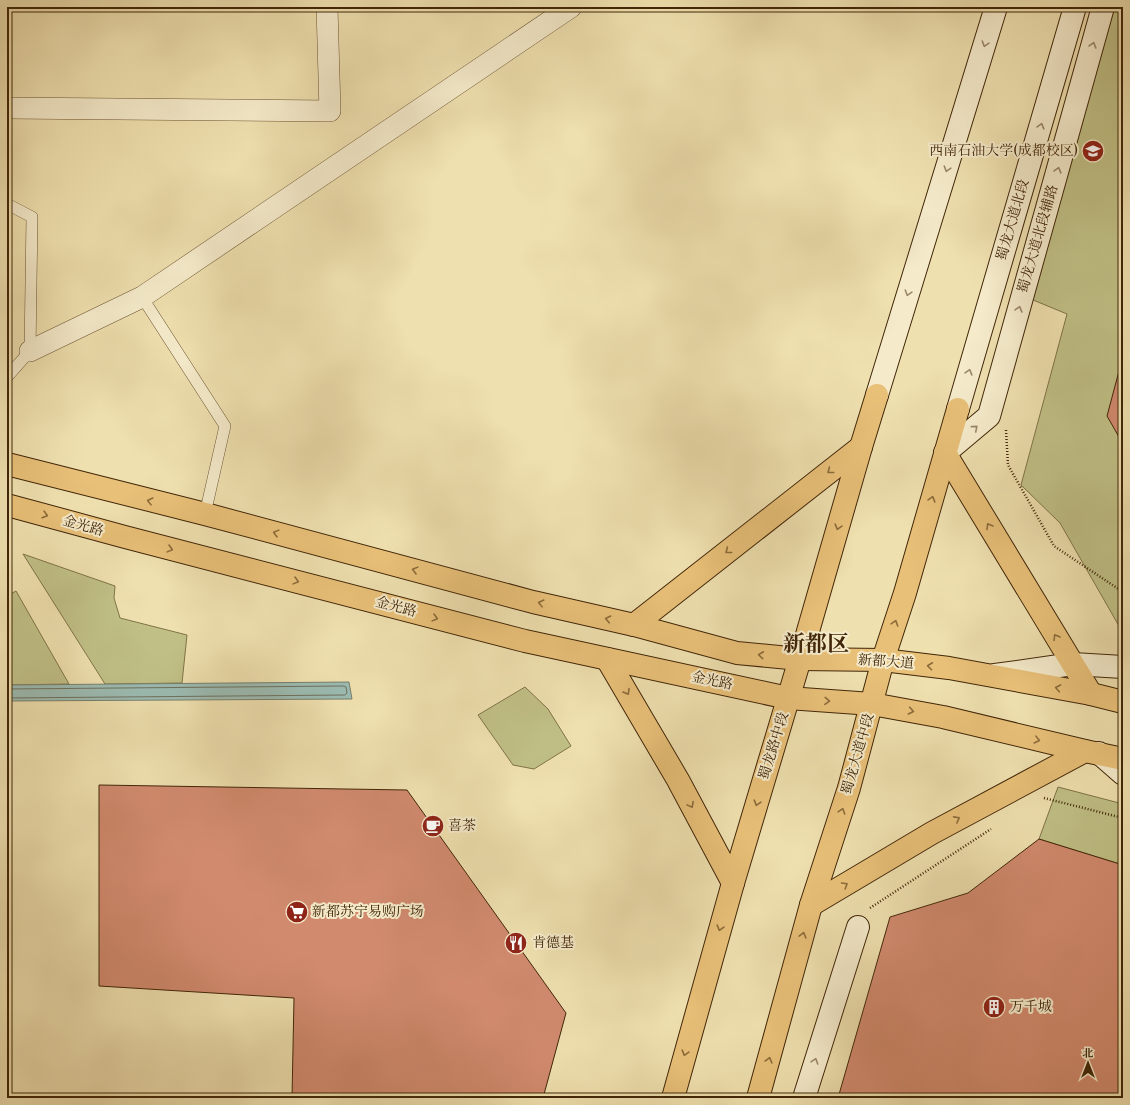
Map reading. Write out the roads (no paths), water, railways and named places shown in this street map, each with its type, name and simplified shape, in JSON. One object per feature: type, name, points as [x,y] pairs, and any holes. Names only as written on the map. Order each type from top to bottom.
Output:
[{"type":"main road","name":"蜀龙路中段","points":[[672,1098],[733,884],[877,395]]},
{"type":"main road","name":"蜀龙大道中段","points":[[758,1098],[811,905],[849,788],[883,660],[905,593],[958,410]]},
{"type":"main road","points":[[634,625],[861,447]]},
{"type":"main road","points":[[945,453],[1091,694]]},
{"type":"main road","points":[[7,464],[205,514]]},
{"type":"main road","name":"金光路","points":[[7,504],[125,537],[509,637],[788,698],[872,704]]},
{"type":"main road","name":"新都大道","points":[[205,514],[579,613],[634,625],[737,653],[800,659],[883,660],[949,668],[1091,694],[1123,702]]},
{"type":"main road","points":[[607,659],[678,780],[733,884]]},
{"type":"main road","points":[[872,704],[943,717],[1123,759]]},
{"type":"main road","points":[[811,905],[932,833],[1092,752]]},
{"type":"street","points":[[7,108],[330,111],[327,7]]},
{"type":"street","points":[[30,351],[142,297],[571,7]]},
{"type":"street","points":[[877,395],[996,7]]},
{"type":"street","name":"蜀龙大道北段","points":[[958,410],[1075,7]]},
{"type":"street","name":"蜀龙大道北段辅路","points":[[945,453],[988,416],[1103,7]]},
{"type":"street","points":[[990,676],[1072,664],[1123,667]]},
{"type":"street","points":[[1092,752],[1123,774]]},
{"type":"street","points":[[804,1098],[863,918]]},
{"type":"lane","points":[[7,204],[32,218],[30,351],[7,377]]},
{"type":"lane","points":[[142,297],[225,426],[205,514]]},
{"type":"water","points":[[349,682],[352,699],[7,701],[7,685]]},
{"type":"place","name":"西南石油大学(成都校区)","points":[[1093,151]]},
{"type":"place","name":"喜茶","points":[[433,826]]},
{"type":"place","name":"新都苏宁易购广场","points":[[297,912]]},
{"type":"place","name":"肯德基","points":[[516,943]]},
{"type":"place","name":"万千城","points":[[994,1007]]},
{"type":"district","name":"新都区","points":[[816,644]]}]
